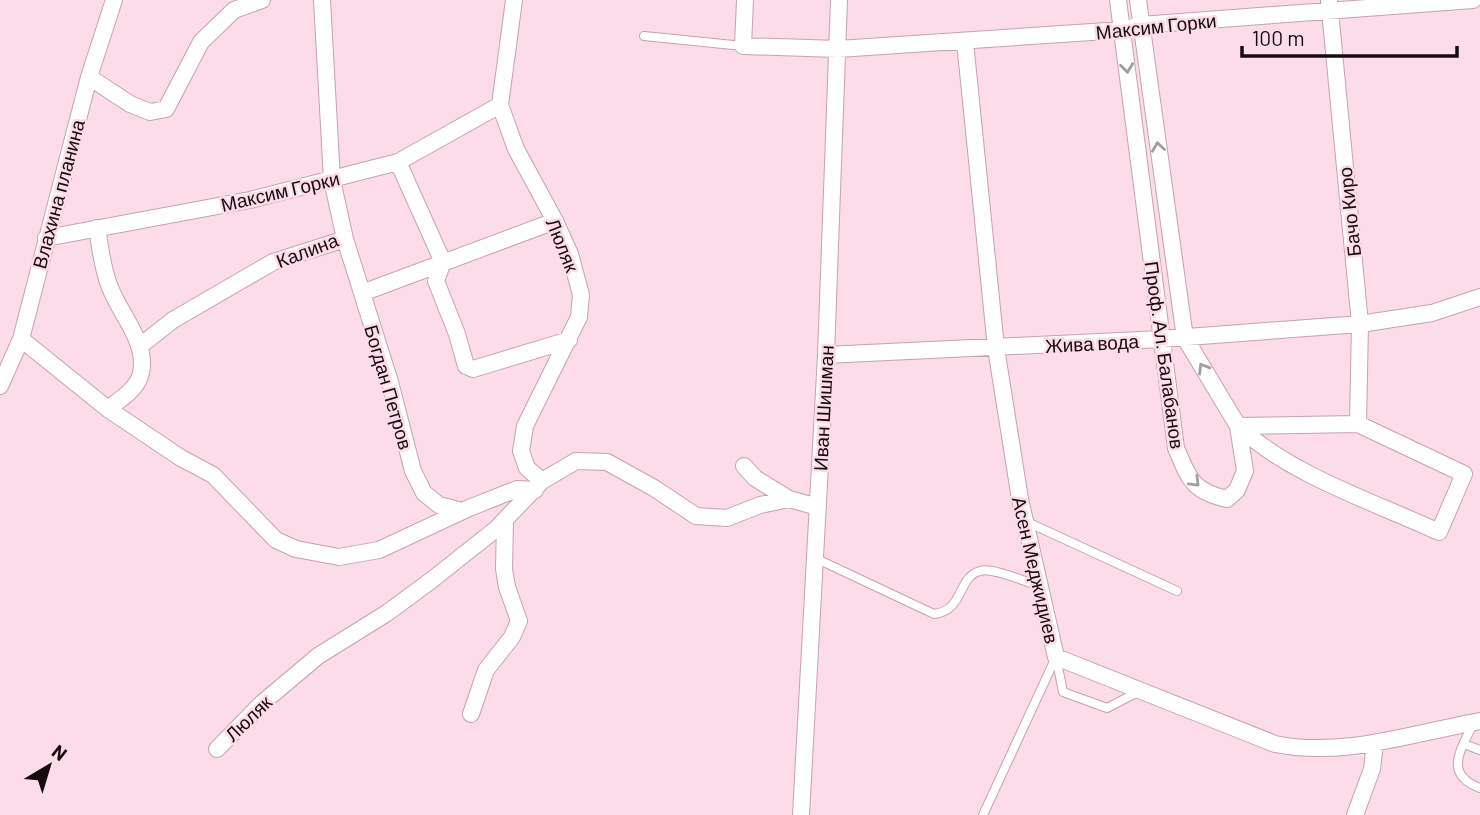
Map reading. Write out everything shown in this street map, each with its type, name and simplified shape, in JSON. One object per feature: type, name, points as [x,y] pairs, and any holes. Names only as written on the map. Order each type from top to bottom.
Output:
[{"type":"street","name":"Влахина планина","points":[[0,386],[21,339],[89,77],[114,0]]},
{"type":"street","points":[[89,77],[130,104],[150,112],[166,108],[201,42],[234,10],[262,0]]},
{"type":"street","name":"Калина","points":[[140,346],[173,320],[273,262],[345,239],[332,180],[322,0]]},
{"type":"street","name":"Люляк","points":[[514,0],[500,105],[516,149],[570,254],[581,295],[579,317],[525,426],[521,451],[527,468],[538,485]]},
{"type":"street","points":[[743,46],[745,0]]},
{"type":"street","name":"Иван Шишман","points":[[802,815],[826,355],[839,0]]},
{"type":"street","name":"Проф. Ал. Балабанов","points":[[1118,0],[1176,449],[1190,481],[1210,495],[1227,499],[1237,490],[1245,471],[1238,426],[1185,338],[1138,0]]},
{"type":"street","name":"Максим Горки","points":[[743,46],[838,49],[965,42],[1122,30],[1141,25],[1329,6],[1472,0]]},
{"type":"street","name":"Бачо Киро","points":[[1329,6],[1360,324],[1357,424]]},
{"type":"street","name":"Асен Меджидиев","points":[[965,42],[996,348],[1025,521],[1056,657],[1275,744],[1298,749],[1375,743],[1477,721]]},
{"type":"street","name":"Максим Горки","points":[[46,238],[250,200],[398,162],[500,105]]},
{"type":"street","points":[[398,162],[443,262],[436,281],[457,334],[466,366],[472,369],[569,340]]},
{"type":"street","points":[[362,293],[555,221]]},
{"type":"street","points":[[97,228],[107,282],[140,346],[141,374],[133,388],[108,409]]},
{"type":"street","name":"Богдан Петров","points":[[345,239],[390,382],[413,471],[425,493],[439,505],[462,511]]},
{"type":"street","name":"Жива вода","points":[[826,355],[1185,338],[1360,324],[1432,313],[1480,297]]},
{"type":"street","points":[[21,339],[108,409],[181,458],[214,475],[275,540],[296,549],[339,557],[379,550],[517,488],[538,485]]},
{"type":"street","points":[[1357,424],[1464,474],[1439,532],[1287,464],[1238,426],[1357,424]]},
{"type":"street","name":"Люляк","points":[[216,748],[261,704],[318,656],[387,612],[505,520],[538,485],[576,461],[607,462],[696,516],[727,518],[760,505],[789,499],[818,507]]},
{"type":"street","points":[[744,466],[755,478],[789,499]]},
{"type":"street","points":[[471,714],[486,670],[512,637],[519,621],[507,587],[504,569],[505,520]]},
{"type":"street","points":[[1355,815],[1372,769],[1375,743]]},
{"type":"lane","points":[[643,36],[743,46]]},
{"type":"lane","points":[[1025,521],[1177,591]]},
{"type":"lane","points":[[815,558],[934,614],[945,613],[952,608],[971,577],[980,570],[1040,586]]},
{"type":"lane","points":[[1056,657],[1063,692],[1107,708],[1140,691]]},
{"type":"lane","points":[[983,815],[1056,657]]},
{"type":"lane","points":[[1477,721],[1457,759],[1459,774],[1469,784],[1480,789]]},
{"type":"lane","points":[[1464,744],[1480,750]]}]
